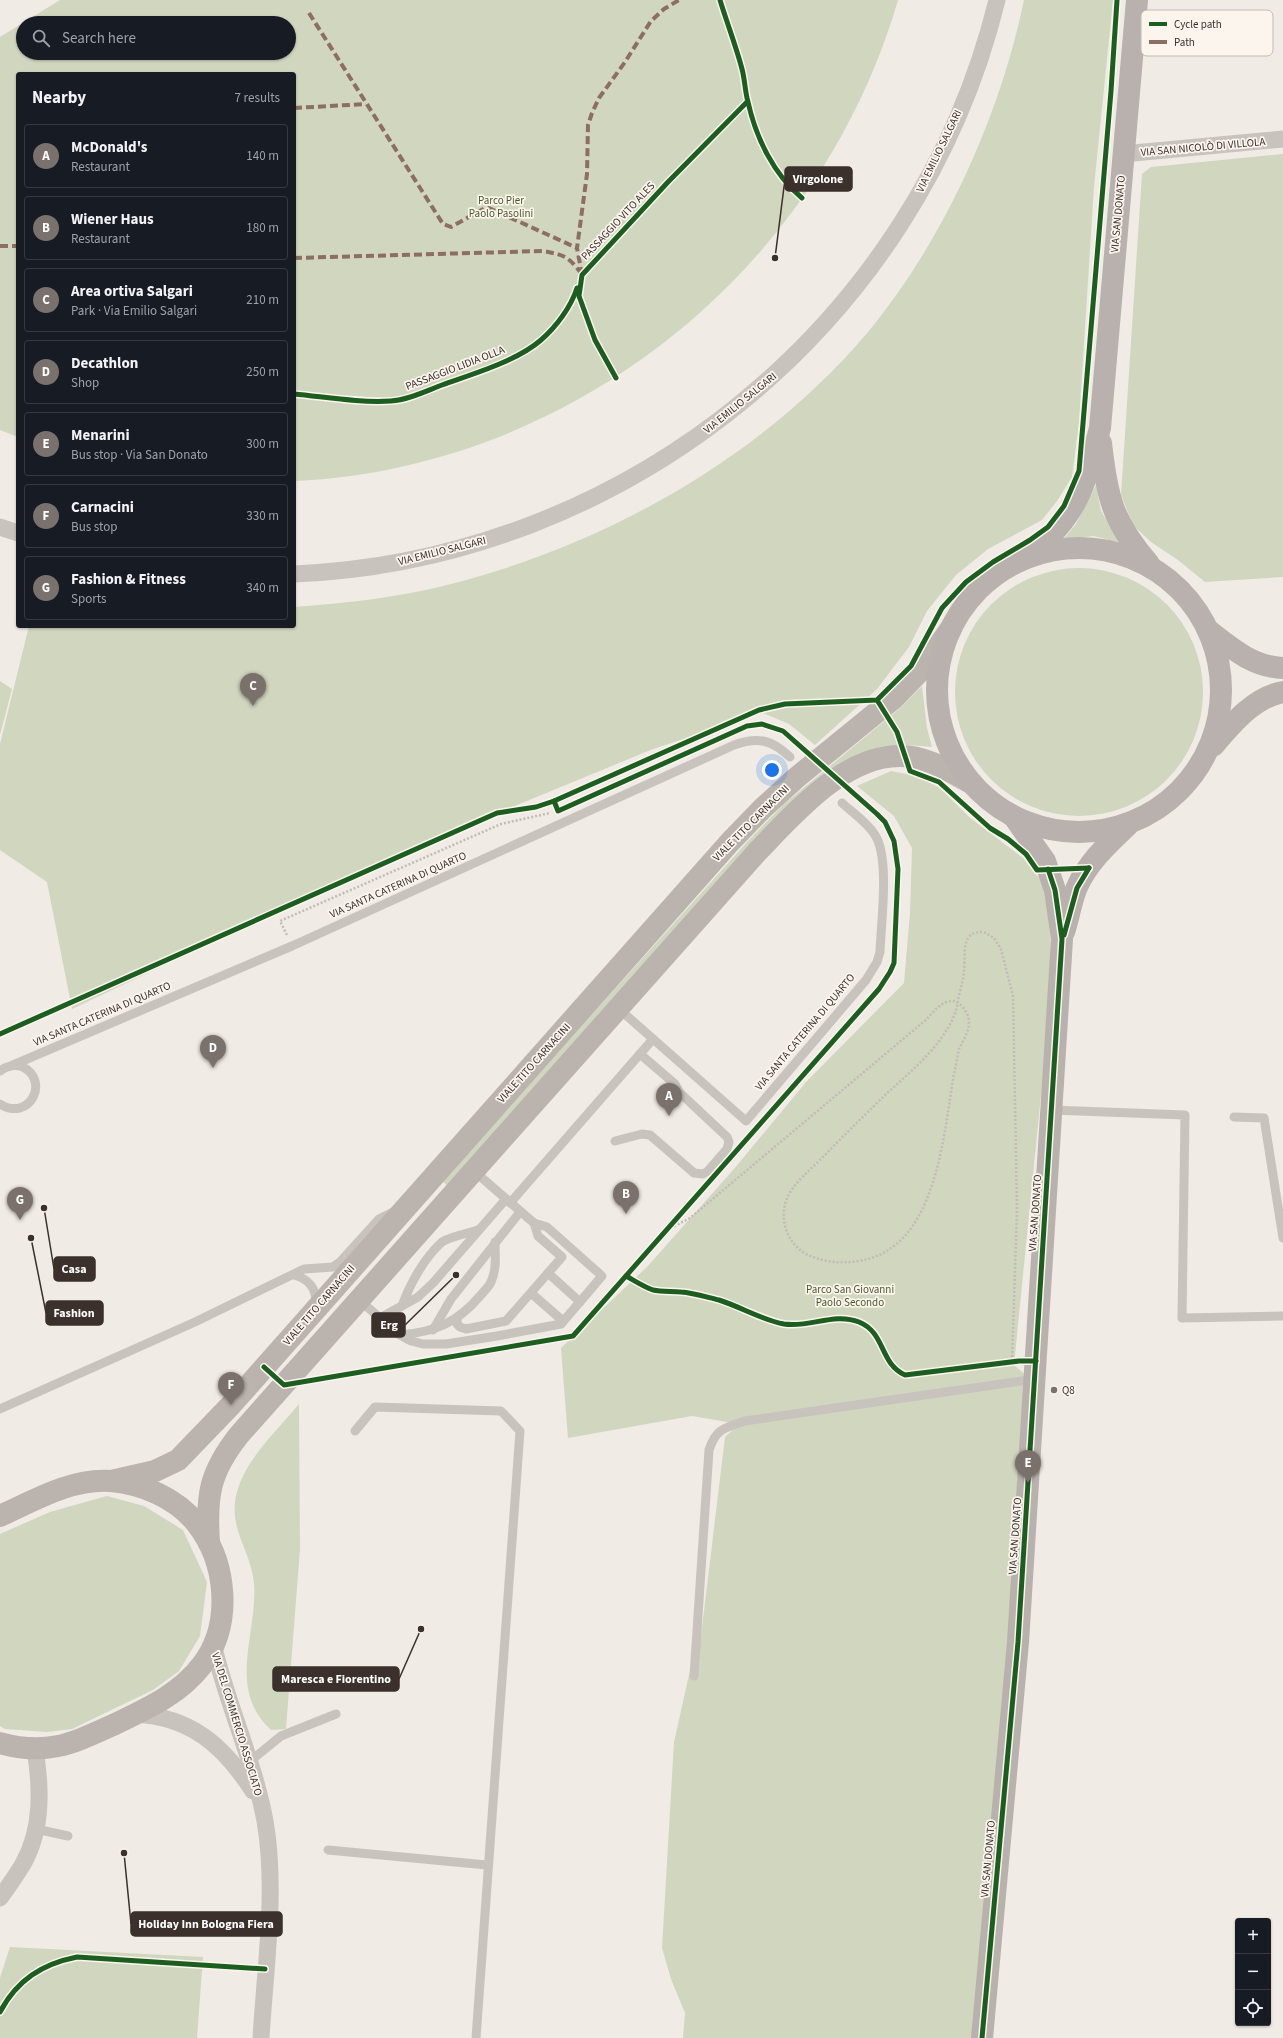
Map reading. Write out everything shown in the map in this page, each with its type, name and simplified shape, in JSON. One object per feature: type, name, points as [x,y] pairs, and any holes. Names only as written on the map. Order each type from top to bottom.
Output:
[{"type":"main road","name":"VIA SAN DONATO","points":[[1138,0],[1123,154],[1100,428],[1105,476],[1110,500],[1119,524],[1134,547],[1152,568]]},
{"type":"main road","name":"VIA SAN DONATO","points":[[1024,559],[1045,542],[1062,524],[1076,502],[1086,478],[1100,428]]},
{"type":"main road","points":[[1079,548],[1105,550],[1132,558],[1152,568],[1177,586],[1195,606],[1208,630],[1219,661],[1222,689],[1218,723],[1206,753],[1194,774],[1174,795],[1154,811],[1130,823],[1104,830],[1080,832],[1057,831],[1014,817],[988,799],[971,783],[955,759],[944,733],[938,706],[938,677],[942,652],[951,628],[965,606],[983,586],[1002,571],[1024,559],[1053,550],[1079,548]]},
{"type":"main road","name":"VIALE TITO CARNACINI","points":[[111,1481],[155,1471],[178,1460],[231,1405],[730,842],[763,808],[796,778],[893,699],[923,668],[951,628]]},
{"type":"main road","points":[[1208,630],[1248,659],[1264,665],[1283,668]]},
{"type":"main road","points":[[1206,753],[1233,723],[1255,704],[1283,692]]},
{"type":"main road","points":[[0,1743],[14,1747],[35,1749],[55,1748],[75,1742],[172,1695],[190,1679],[203,1663],[220,1627],[223,1597],[220,1578],[209,1543],[207,1515],[209,1494],[216,1470],[227,1451],[618,1008],[776,833],[827,785],[855,766],[876,758],[900,756],[925,760],[971,783]]},
{"type":"main road","name":"VIA SAN DONATO","points":[[982,2038],[1018,1642],[1062,939],[1055,890],[1045,861],[1014,817]]},
{"type":"main road","name":"VIA SAN DONATO","points":[[1062,939],[1077,888],[1103,849],[1130,823]]},
{"type":"main road","points":[[0,1516],[58,1490],[91,1482],[111,1481],[132,1485],[165,1497],[196,1523],[209,1543]]},
{"type":"street","name":"VIA EMILIO SALGARI","points":[[296,574],[344,570],[418,558],[457,549],[539,522],[613,488],[647,470],[687,445],[727,416],[799,352],[832,316],[869,270],[895,231],[918,195],[959,113],[976,72],[997,0]]},
{"type":"street","name":"VIA SAN NICOLÒ DI VILLOLA","points":[[1123,154],[1283,140]]},
{"type":"street","points":[[0,527],[16,532]]},
{"type":"street","name":"VIA DEL COMMERCIO ASSOCIATO","points":[[213,1644],[221,1676],[262,1805],[268,1841],[271,1883],[261,2038]]},
{"type":"street","name":"VIA DEL COMMERCIO ASSOCIATO","points":[[135,1714],[154,1715],[193,1728],[211,1741],[233,1764],[262,1805]]},
{"type":"street","points":[[0,1898],[23,1864],[34,1839],[39,1811],[39,1776],[35,1749]]},
{"type":"lane","name":"VIA SANTA CATERINA DI QUARTO","points":[[0,1071],[292,946],[746,740],[767,741],[790,757]]},
{"type":"lane","name":"VIA SANTA CATERINA DI QUARTO","points":[[618,1008],[746,1121],[814,1042],[872,972],[878,962],[880,952],[882,855],[876,836],[842,803]]},
{"type":"lane","points":[[380,1318],[418,1297],[433,1284],[479,1230],[508,1201],[653,1039]]},
{"type":"lane","points":[[615,1141],[642,1134],[650,1135],[694,1173],[698,1174],[708,1171],[727,1149],[729,1142],[727,1137],[680,1092],[675,1084],[640,1054]]},
{"type":"lane","points":[[0,1104],[6,1108],[20,1108],[26,1106],[34,1095],[35,1082],[32,1075],[20,1066],[13,1065]]},
{"type":"lane","points":[[1052,1110],[1185,1115],[1182,1318],[1283,1316]]},
{"type":"lane","points":[[1234,1117],[1264,1118],[1283,1238]]},
{"type":"lane","points":[[359,1300],[400,1336],[410,1341],[423,1344],[446,1344],[561,1324],[602,1276],[547,1227],[534,1223],[474,1171]]},
{"type":"lane","points":[[0,1409],[294,1275],[304,1269],[333,1267],[340,1262],[379,1219],[409,1204]]},
{"type":"lane","points":[[433,1330],[451,1299],[520,1212]]},
{"type":"lane","points":[[456,1319],[457,1324],[460,1327],[466,1329],[506,1321],[562,1257],[538,1236],[534,1223]]},
{"type":"lane","points":[[402,1306],[409,1287],[419,1270],[443,1242],[479,1230]]},
{"type":"lane","points":[[400,1336],[433,1330],[456,1319],[467,1311],[491,1282],[496,1262],[495,1242]]},
{"type":"lane","points":[[548,1273],[580,1302]]},
{"type":"lane","points":[[294,1275],[310,1282],[316,1293],[316,1309]]},
{"type":"lane","points":[[531,1293],[563,1321]]},
{"type":"lane","points":[[694,1676],[709,1450],[713,1436],[724,1428],[744,1421],[1035,1370]]},
{"type":"lane","points":[[354,1431],[375,1406],[500,1411],[520,1431],[487,1865],[486,1911],[476,2038]]},
{"type":"lane","points":[[249,1762],[281,1736],[336,1714]]},
{"type":"lane","points":[[36,1829],[68,1836]]},
{"type":"lane","points":[[328,1850],[487,1865]]},
{"type":"path","points":[[292,946],[280,921],[501,824],[558,811]]},
{"type":"path","points":[[667,1230],[690,1218],[927,1020],[938,1005],[944,1002],[958,1004],[966,1012],[969,1023],[959,1051],[943,1146],[935,1175],[915,1223],[906,1237],[891,1250],[876,1257],[850,1262],[833,1262],[807,1255],[795,1245],[788,1235],[784,1221],[784,1208],[789,1195],[797,1182],[907,1075],[935,1045],[953,1020],[958,1004],[964,971],[967,938],[972,934],[984,932],[994,938],[1001,949],[1013,996],[1017,1209],[1012,1362]]},
{"type":"path","points":[[662,1236],[677,1219]]},
{"type":"path","points":[[1005,1363],[1012,1362],[1035,1370]]},
{"type":"green space","name":"Parco Pier Paolo Pasolini","points":[[60,0],[898,0],[861,97],[810,187],[746,267],[672,336],[588,394],[496,438],[397,468],[296,481],[296,72],[16,72],[16,436],[0,430],[0,37],[16,27],[16,60],[296,60],[296,16],[34,16]]},
{"type":"green space","points":[[1024,0],[1113,0],[1094,187],[1079,422],[1072,477],[1057,501],[1042,520],[988,549],[956,575],[927,611],[909,647],[877,689],[815,745],[789,724],[763,713],[653,749],[396,855],[72,1009],[47,882],[0,850],[0,744],[29,628],[296,628],[296,607],[352,602],[428,590],[506,568],[564,547],[622,521],[677,491],[730,457],[780,419],[826,377],[868,332],[896,296],[921,258],[966,175],[984,132],[1014,44]]},
{"type":"green space","points":[[1283,154],[1283,577],[1205,582],[1178,560],[1151,542],[1133,525],[1121,495],[1142,174],[1151,167]]},
{"type":"green space","points":[[1096,485],[1101,511],[1119,542],[1093,536],[1063,540],[1076,524]]},
{"type":"green space","points":[[1079,568],[1103,570],[1126,577],[1148,589],[1167,604],[1182,623],[1194,645],[1201,668],[1203,692],[1201,716],[1194,739],[1182,761],[1167,780],[1148,795],[1126,807],[1103,814],[1079,816],[1055,814],[1032,807],[1010,795],[991,780],[976,761],[964,739],[957,716],[955,692],[957,668],[964,645],[976,623],[991,604],[1010,589],[1032,577],[1055,570]]},
{"type":"green space","points":[[0,681],[12,689],[0,735]]},
{"type":"green space","points":[[922,686],[927,728],[932,747],[908,745],[880,747],[834,770],[448,1186],[442,1181],[748,841],[784,804],[899,709]]},
{"type":"green space","name":"Parco San Giovanni Paolo Secondo","points":[[891,771],[917,776],[940,788],[969,817],[1023,858],[1036,875],[1042,879],[1050,904],[1051,995],[1014,1365],[1029,1378],[1013,1746],[993,2038],[683,2038],[685,2013],[671,1979],[662,1948],[674,1742],[689,1675],[701,1636],[725,1437],[739,1424],[692,1416],[568,1438],[561,1348],[647,1267],[734,1169],[807,1081],[904,983],[910,913],[912,848],[894,816],[857,786]]},
{"type":"green space","points":[[299,1404],[300,1549],[286,1729],[271,1730],[258,1714],[250,1697],[247,1679],[247,1660],[254,1602],[254,1583],[249,1560],[237,1528],[235,1505],[237,1492],[247,1468],[263,1445]]},
{"type":"green space","points":[[107,1496],[144,1506],[183,1530],[207,1582],[200,1636],[179,1671],[153,1690],[72,1729],[47,1732],[5,1729],[0,1726],[0,1534],[50,1512]]},
{"type":"green space","points":[[10,1947],[203,1957],[197,2038],[0,2038],[0,1978]]},
{"type":"marked path","points":[[582,275],[577,248],[587,174],[588,125],[592,113],[599,98],[625,62],[651,21],[664,9],[679,0]]},
{"type":"marked path","points":[[309,13],[443,224],[451,227],[485,208],[489,208],[577,248]]},
{"type":"marked path","points":[[296,108],[366,104]]},
{"type":"marked path","points":[[0,246],[16,246]]},
{"type":"marked path","points":[[296,258],[543,251],[565,257],[573,263],[581,273]]},
{"type":"cycle path","points":[[720,0],[740,60],[751,116],[761,142],[783,178],[802,198]]},
{"type":"cycle path","points":[[0,1034],[497,813],[536,807],[554,801],[759,710],[785,704],[877,700],[911,666],[942,608],[966,582],[993,562],[1030,540],[1048,527],[1064,506],[1079,471],[1111,91],[1117,0]]},
{"type":"cycle path","name":"PASSAGGIO VITO ALES","points":[[616,378],[595,340],[579,296],[582,275],[668,182],[747,102]]},
{"type":"cycle path","name":"PASSAGGIO LIDIA OLLA","points":[[296,394],[355,400],[391,401],[417,395],[481,371],[507,361],[531,348],[541,340],[562,316],[571,302],[577,288]]},
{"type":"cycle path","points":[[877,700],[897,732],[910,771],[939,782],[990,828],[1008,839],[1026,854],[1037,870],[1089,868]]},
{"type":"cycle path","points":[[264,1367],[284,1385],[573,1336],[879,989],[890,972],[894,963],[898,869],[894,841],[885,822],[877,814],[783,731],[762,724],[747,726],[558,811],[554,801]]},
{"type":"cycle path","points":[[1064,935],[1077,888],[1089,868]]},
{"type":"cycle path","points":[[982,2038],[1018,1642],[1062,939],[1055,890],[1048,869]]},
{"type":"cycle path","points":[[626,1276],[653,1290],[695,1294],[719,1300],[768,1320],[784,1324],[794,1325],[831,1319],[850,1319],[859,1322],[868,1327],[874,1333],[891,1363],[897,1370],[905,1375],[1019,1361],[1036,1361]]},
{"type":"cycle path","points":[[0,2012],[14,1991],[32,1975],[53,1964],[77,1957],[265,1969]]},
{"type":"place","name":"Virgolone","points":[[775,258]]},
{"type":"place","name":"Area ortiva Salgari","points":[[253,706]]},
{"type":"place","name":"Decathlon","points":[[213,1068]]},
{"type":"place","name":"McDonald's","points":[[669,1116]]},
{"type":"place","name":"Casa","points":[[44,1208]]},
{"type":"place","name":"Wiener Haus","points":[[626,1214]]},
{"type":"place","name":"Fashion & Fitness","points":[[20,1220]]},
{"type":"place","name":"Fashion","points":[[31,1238]]},
{"type":"place","name":"Erg","points":[[456,1275]]},
{"type":"place","name":"Q8","points":[[1054,1390]]},
{"type":"place","name":"Carnacini","points":[[231,1405]]},
{"type":"place","name":"Menarini","points":[[1028,1483]]},
{"type":"place","name":"Maresca e Fiorentino","points":[[421,1629]]},
{"type":"place","name":"Holiday Inn Bologna Fiera","points":[[124,1853]]}]
